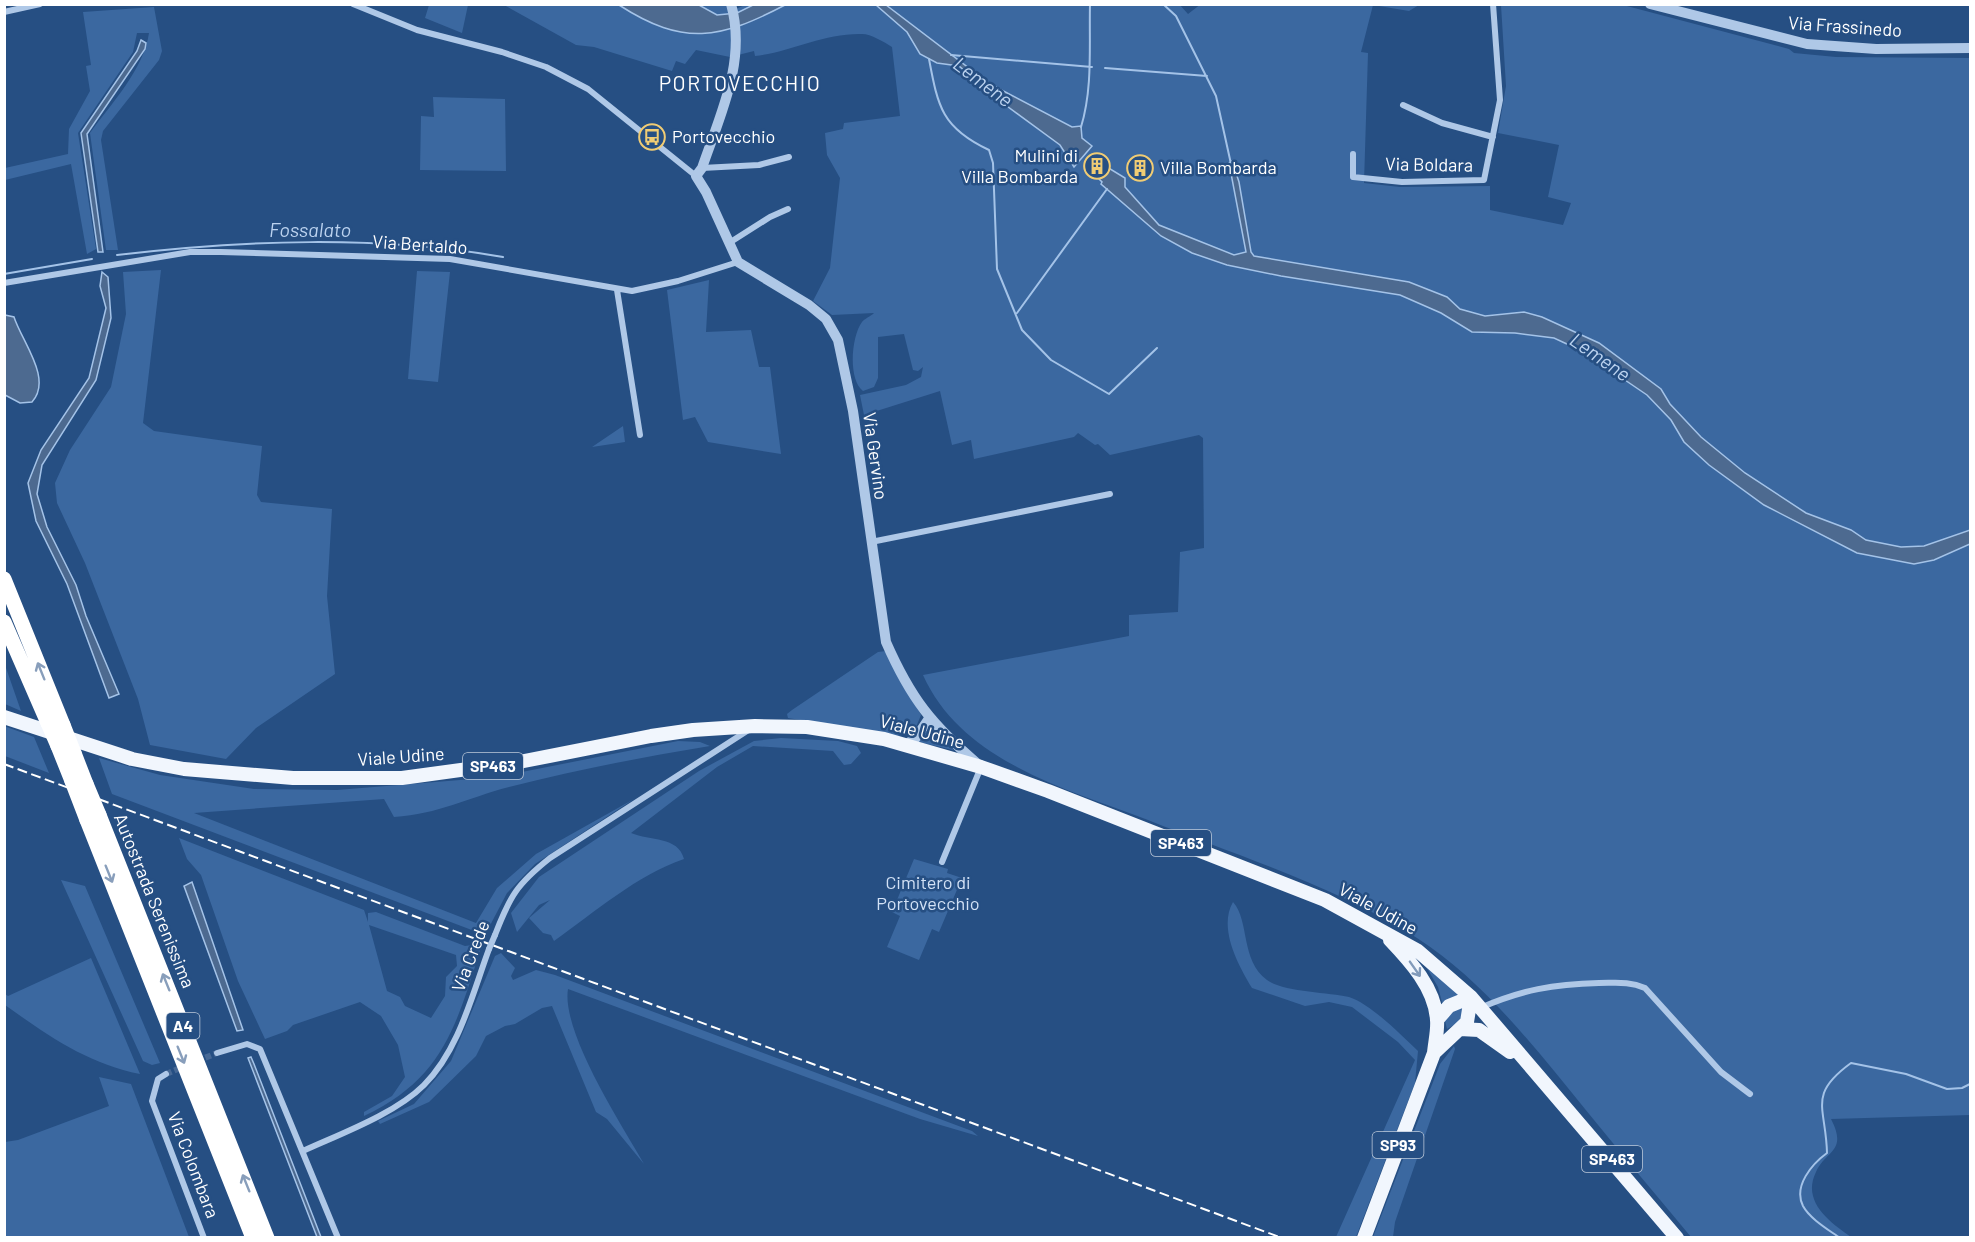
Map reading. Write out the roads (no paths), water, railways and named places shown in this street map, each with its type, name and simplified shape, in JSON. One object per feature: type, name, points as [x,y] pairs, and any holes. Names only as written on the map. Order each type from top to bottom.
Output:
[{"type":"highway","name":"Autostrada Serenissima","points":[[4,579],[55,724],[58,747],[79,782],[267,1238]]},
{"type":"highway","name":"Autostrada Serenissima","points":[[4,622],[55,724],[74,753],[79,782]]},
{"type":"highway","name":"Autostrada Serenissima","points":[[93,817],[253,1238]]},
{"type":"main road","name":"Viale Udine","points":[[4,717],[132,759],[184,769],[294,778],[402,778],[519,762],[651,736],[693,730],[755,726],[807,727],[906,744],[981,767],[1048,790],[1325,900],[1378,927],[1418,951],[1475,1002],[1546,1081],[1677,1238]]},
{"type":"main road","name":"SP93","points":[[1364,1238],[1434,1053],[1437,1020],[1434,1002],[1425,984],[1407,958],[1378,927]]},
{"type":"main road","name":"SP93","points":[[1434,1053],[1452,1033],[1467,1022],[1475,1002]]},
{"type":"main road","points":[[1437,1020],[1449,1006],[1475,1002]]},
{"type":"main road","points":[[1460,1029],[1479,1029],[1546,1081]]},
{"type":"street","points":[[4,12],[40,4]]},
{"type":"street","points":[[353,4],[417,30],[546,67],[588,89],[699,172],[759,165],[789,157]]},
{"type":"street","name":"Via Boldara","points":[[1353,154],[1353,177],[1402,182],[1482,182],[1485,177],[1501,90],[1493,4]]},
{"type":"street","name":"Via Frassinedo","points":[[1650,4],[1807,44],[1876,49],[1971,48]]},
{"type":"street","points":[[699,172],[736,63],[736,28],[733,9]]},
{"type":"street","name":"Via Boldara","points":[[1403,105],[1442,123],[1493,137]]},
{"type":"street","name":"Via Gervino","points":[[699,172],[735,263],[809,305],[826,319],[838,340],[853,411],[886,642],[902,677],[919,705],[981,767]]},
{"type":"street","points":[[728,244],[770,217],[788,209]]},
{"type":"street","name":"Via Bertaldo","points":[[4,283],[190,252],[450,259],[632,291],[735,263]]},
{"type":"street","points":[[617,290],[640,435]]},
{"type":"street","points":[[871,542],[1110,494]]},
{"type":"street","points":[[906,744],[915,739],[930,717]]},
{"type":"street","name":"Via Crede","points":[[303,1151],[402,1102],[424,1085],[439,1066],[460,1028],[510,897],[525,878],[550,858],[755,726]]},
{"type":"street","points":[[942,862],[981,767]]},
{"type":"street","points":[[1475,1002],[1546,986],[1631,981],[1645,988],[1721,1072],[1749,1095]]},
{"type":"street","points":[[217,1053],[247,1044],[260,1049],[338,1238]]},
{"type":"street","name":"Via Colombara","points":[[166,1074],[158,1079],[152,1101],[204,1238]]},
{"type":"water","points":[[619,5],[699,5],[717,15],[737,13],[753,5],[785,5],[741,25],[702,34],[663,28]]},
{"type":"water","name":"Lemene","points":[[876,5],[886,5],[990,84],[1072,127],[1081,126],[1082,138],[1092,146],[1074,167],[1060,145],[1000,101],[959,66],[937,63],[920,54],[907,32]]},
{"type":"water","points":[[141,40],[146,43],[145,49],[87,134],[103,252],[98,252],[81,133],[137,51]]},
{"type":"water","name":"Lemene","points":[[1232,161],[1239,182],[1251,252],[1254,256],[1409,282],[1447,297],[1460,309],[1485,316],[1524,312],[1542,317],[1599,343],[1661,389],[1670,404],[1701,437],[1745,473],[1806,513],[1851,530],[1866,540],[1901,547],[1924,546],[1970,530],[1970,544],[1934,560],[1914,564],[1857,553],[1764,505],[1709,465],[1684,442],[1671,420],[1647,395],[1582,351],[1554,338],[1515,333],[1472,332],[1441,313],[1400,295],[1281,276],[1227,265],[1192,253],[1161,236],[1101,184],[1098,178],[1107,167],[1125,178],[1125,187],[1159,225],[1234,255],[1246,252],[1229,163]]},
{"type":"water","points":[[102,272],[108,277],[111,318],[96,380],[42,465],[37,494],[47,527],[76,585],[86,616],[119,694],[109,698],[67,584],[36,521],[28,483],[41,450],[89,378],[106,308],[100,286]]},
{"type":"water","points":[[5,315],[14,317],[38,372],[38,393],[32,402],[20,403],[5,395]]},
{"type":"water","points":[[192,882],[243,1030],[237,1031],[184,886]]},
{"type":"water","points":[[251,1057],[321,1237],[317,1237],[248,1058]]},
{"type":"waterway","points":[[1081,127],[1089,82],[1090,4]]},
{"type":"waterway","points":[[1163,4],[1176,16],[1216,96],[1231,164]]},
{"type":"waterway","name":"Lemene","points":[[951,55],[1092,67]]},
{"type":"waterway","name":"Portovecchio","points":[[929,59],[936,90],[945,114],[961,133],[989,150],[993,163],[997,269],[1022,330],[1051,360],[1109,394],[1157,348]]},
{"type":"waterway","points":[[1105,68],[1207,76]]},
{"type":"waterway","points":[[1017,313],[1107,189]]},
{"type":"waterway","name":"Fossalato","points":[[117,255],[213,246],[310,242],[407,245],[503,257]]},
{"type":"waterway","name":"Fossalato","points":[[4,274],[92,259]]},
{"type":"waterway","points":[[1840,1238],[1810,1215],[1803,1206],[1800,1191],[1810,1169],[1827,1153],[1822,1103],[1824,1093],[1837,1074],[1851,1063],[1906,1074],[1947,1089],[1962,1088],[1970,1084]]},
{"type":"tunnel","points":[[197,1061],[217,1053]]},
{"type":"tunnel","points":[[166,1074],[185,1066]]},
{"type":"railway","points":[[4,764],[1282,1238]]},
{"type":"place","name":"Portovecchio","points":[[652,137]]},
{"type":"place","name":"Mulini di Villa Bombarda","points":[[1097,166]]},
{"type":"place","name":"Villa Bombarda","points":[[1140,168]]},
{"type":"district","name":"PORTOVECCHIO","points":[[740,84]]},
{"type":"park label","name":"Cimitero di Portovecchio","points":[[928,893]]}]
